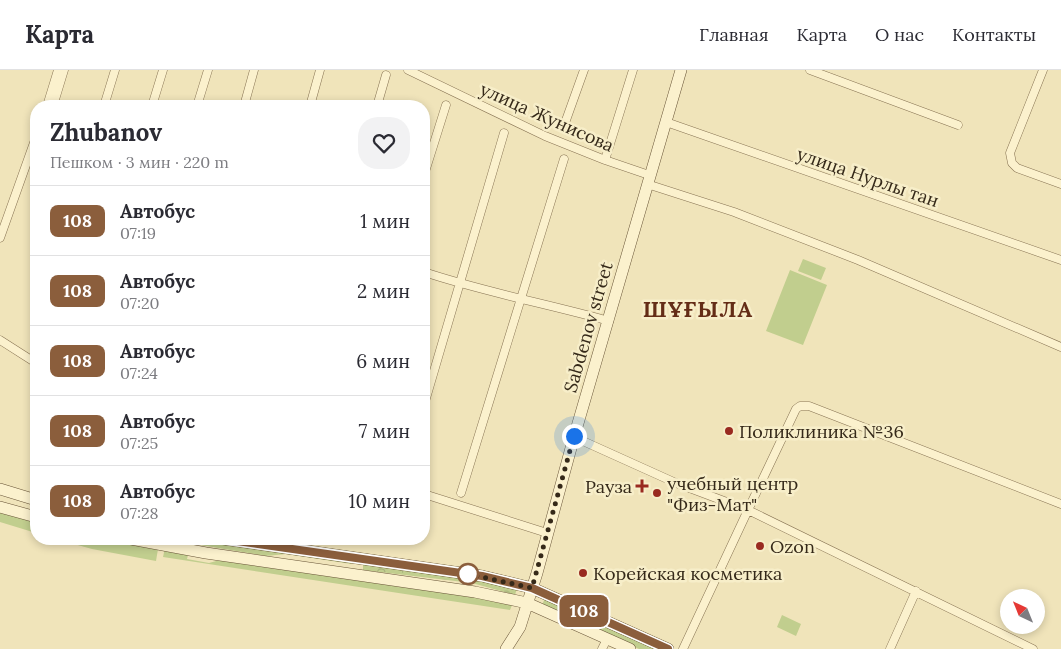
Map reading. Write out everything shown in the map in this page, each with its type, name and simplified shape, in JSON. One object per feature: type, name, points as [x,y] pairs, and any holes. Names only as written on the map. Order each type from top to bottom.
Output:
[{"type":"main road","name":"Sabdenov street","points":[[506,649],[520,627],[532,588],[574,436],[681,70]]},
{"type":"main road","points":[[0,489],[30,498]]},
{"type":"main road","points":[[0,507],[30,515]]},
{"type":"main road","points":[[163,545],[206,553],[475,592],[527,603],[605,644],[630,649]]},
{"type":"main road","points":[[262,545],[482,576],[532,588],[668,649]]},
{"type":"main road","points":[[358,575],[360,560]]},
{"type":"street","points":[[49,100],[58,70]]},
{"type":"street","points":[[55,100],[64,70]]},
{"type":"street","points":[[106,100],[115,70]]},
{"type":"street","points":[[154,100],[163,70]]},
{"type":"street","points":[[199,100],[208,70]]},
{"type":"street","points":[[246,100],[254,70]]},
{"type":"street","points":[[312,100],[320,70]]},
{"type":"street","name":"улица Жунисова","points":[[408,70],[515,122],[648,179],[858,260],[1061,348]]},
{"type":"street","points":[[565,123],[584,70]]},
{"type":"street","points":[[605,160],[633,70]]},
{"type":"street","points":[[810,70],[958,125]]},
{"type":"street","points":[[1043,70],[1010,153],[1012,163],[1017,168],[1061,184]]},
{"type":"street","points":[[379,100],[386,75]]},
{"type":"street","points":[[430,156],[446,105]]},
{"type":"street","name":"улица Нурлы тан","points":[[666,122],[1061,260]]},
{"type":"street","points":[[430,384],[504,133]]},
{"type":"street","points":[[0,238],[30,154]]},
{"type":"street","points":[[461,493],[564,159]]},
{"type":"street","points":[[430,274],[459,284],[481,287],[609,321]]},
{"type":"street","points":[[0,340],[30,359]]},
{"type":"street","points":[[683,649],[796,409],[800,406],[809,406],[1061,504]]},
{"type":"street","points":[[574,436],[676,482],[748,510],[1034,649]]},
{"type":"street","points":[[430,496],[547,533]]},
{"type":"street","points":[[890,649],[916,591]]},
{"type":"green space","points":[[803,259],[826,268],[821,280],[798,271]]},
{"type":"green space","points":[[790,270],[827,285],[803,345],[766,331]]},
{"type":"green space","points":[[0,510],[30,518],[30,531],[0,522]]},
{"type":"green space","points":[[78,545],[139,545],[158,549],[156,561]]},
{"type":"green space","points":[[200,545],[243,545],[352,560],[351,564],[286,554],[266,556]]},
{"type":"green space","points":[[165,548],[188,555],[187,559],[209,563],[220,560],[480,598],[512,605],[510,610],[163,557]]},
{"type":"green space","points":[[366,563],[474,578],[517,588],[515,595],[472,583],[363,570],[363,565]]},
{"type":"green space","points":[[545,598],[658,649],[639,649],[542,605]]},
{"type":"green space","points":[[782,615],[801,624],[796,636],[777,627]]},
{"type":"bus line","name":"108","points":[[260,545],[482,576],[518,584],[545,593],[668,649]]},
{"type":"place","name":"Поликлиника №36","points":[[729,431]]},
{"type":"place","name":"Рауза","points":[[642,486]]},
{"type":"place","name":"учебный центр \"Физ-Мат\"","points":[[657,493]]},
{"type":"place","name":"Ozon","points":[[760,546]]},
{"type":"place","name":"Корейская косметика","points":[[583,573]]},
{"type":"district","name":"ШҰҒЫЛА","points":[[698,309]]},
{"type":"route","points":[[468,574],[532,588],[574,436]]}]
